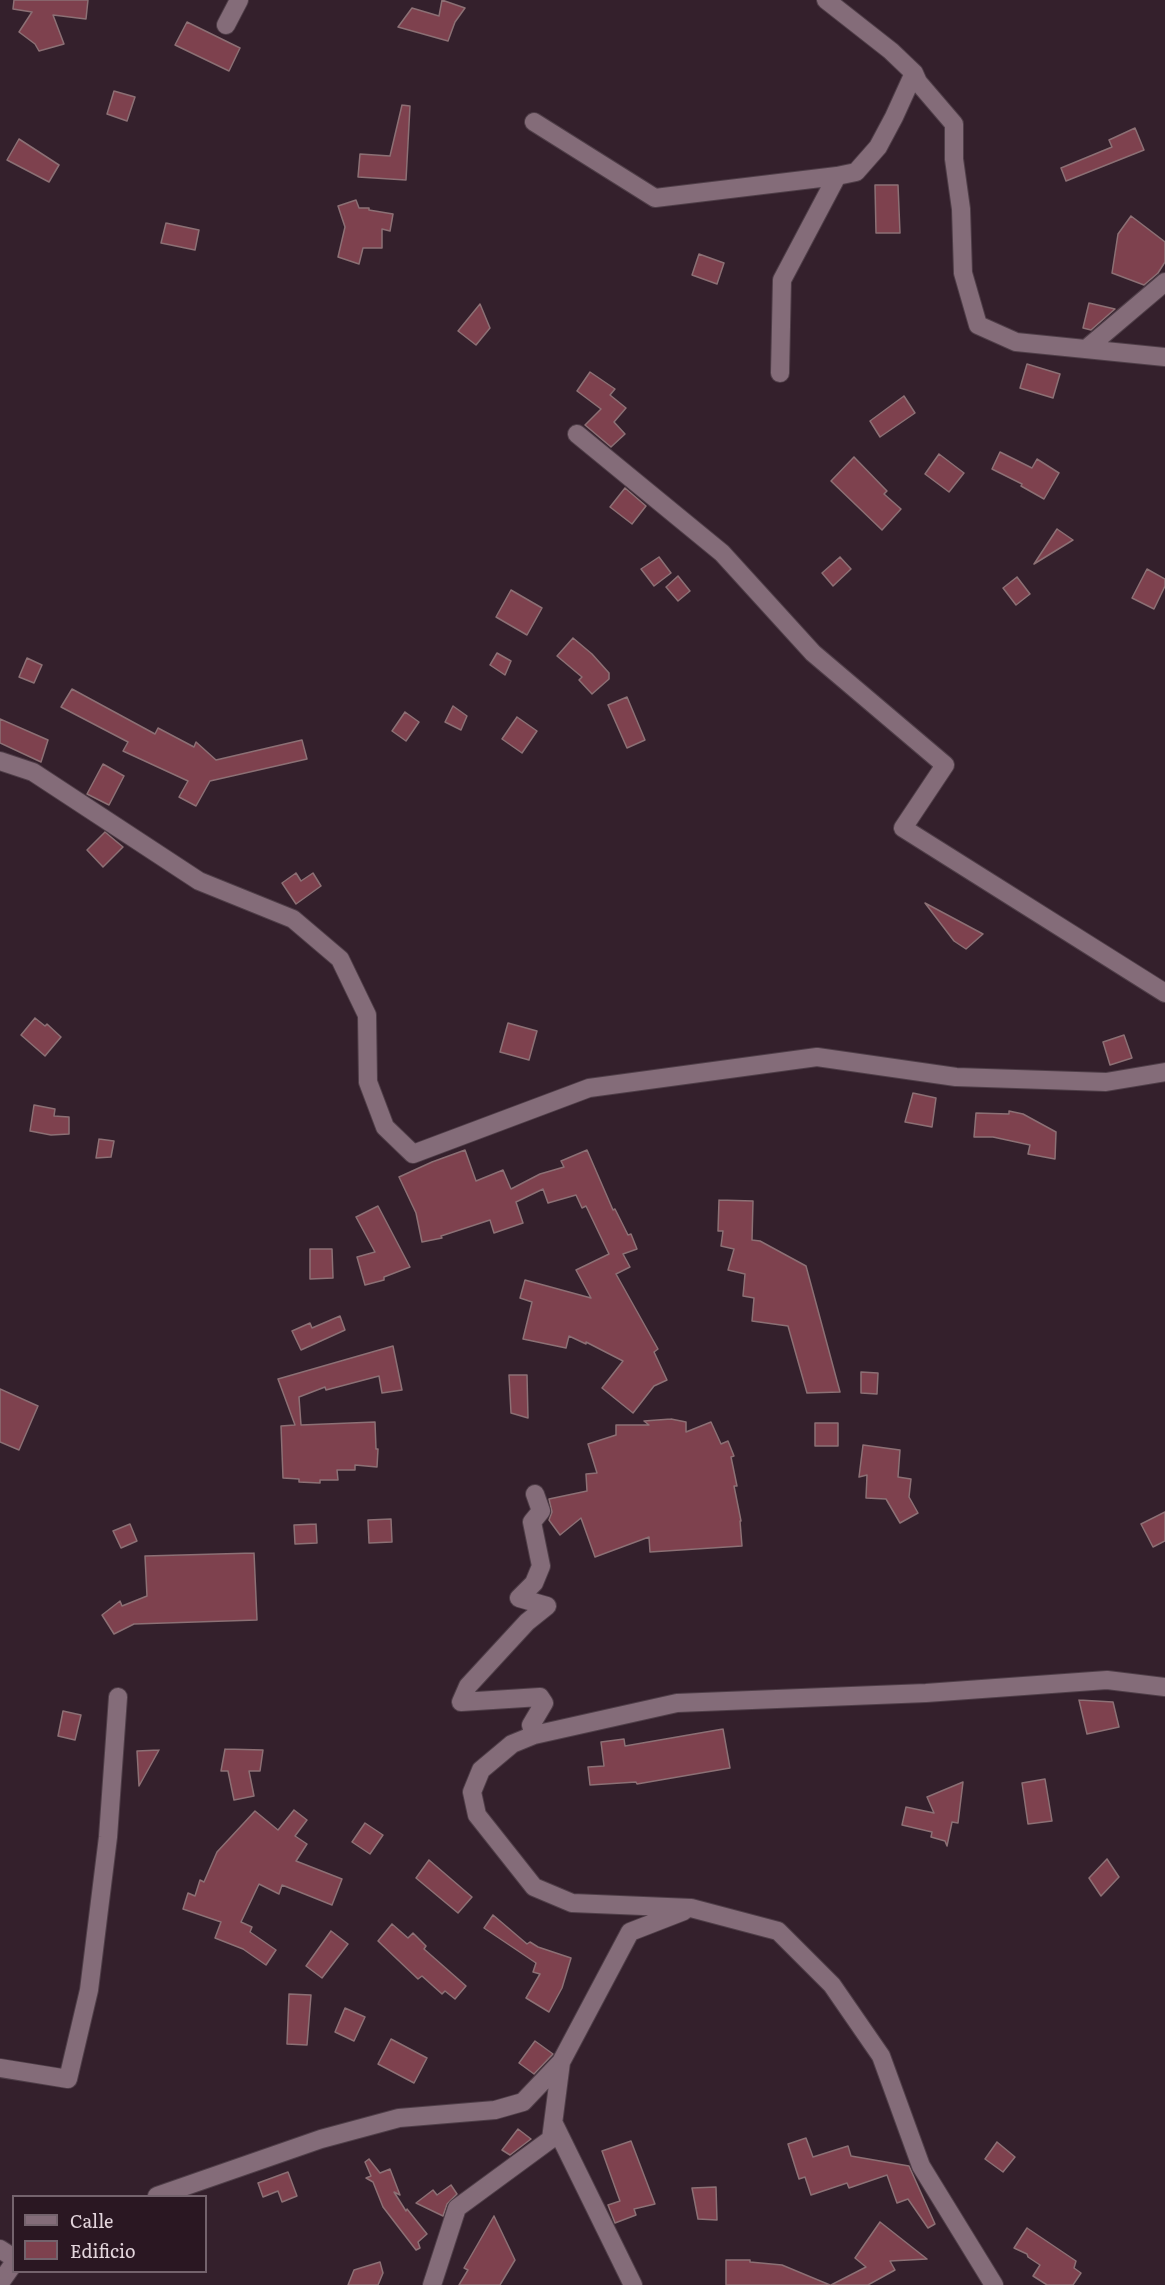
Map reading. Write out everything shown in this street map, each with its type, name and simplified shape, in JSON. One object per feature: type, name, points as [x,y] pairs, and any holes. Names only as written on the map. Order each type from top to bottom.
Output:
[{"type":"street","points":[[226,25],[239,0]]},
{"type":"street","points":[[826,0],[891,51],[914,73],[918,82],[954,124],[954,159],[961,209],[963,273],[978,325],[1016,342],[1165,357]]},
{"type":"street","points":[[534,122],[655,198],[837,177],[856,172],[878,147],[914,73]]},
{"type":"street","points":[[780,373],[782,280],[837,177]]},
{"type":"street","points":[[1086,349],[1165,282]]},
{"type":"street","points":[[577,434],[722,553],[813,653],[945,765],[903,828],[1165,993]]},
{"type":"street","points":[[0,761],[33,772],[199,881],[293,919],[340,959],[367,1016],[368,1082],[385,1127],[414,1154],[588,1088],[816,1057],[956,1077],[1106,1082],[1165,1072]]},
{"type":"street","points":[[534,1735],[531,1725],[544,1703],[540,1697],[461,1702],[468,1686],[527,1622],[547,1606],[519,1598],[534,1583],[541,1566],[532,1522],[541,1511],[535,1494]]},
{"type":"street","points":[[994,2285],[921,2166],[881,2056],[832,1984],[778,1931],[691,1908],[572,1904],[534,1887],[477,1815],[472,1792],[481,1770],[512,1744],[534,1735],[676,1703],[926,1694],[1107,1680],[1165,1687]]},
{"type":"street","points":[[0,2068],[68,2079],[89,1990],[108,1837],[118,1697]]},
{"type":"street","points":[[160,2195],[321,2139],[399,2118],[495,2110],[523,2102],[561,2062],[630,1932],[691,1908]]},
{"type":"street","points":[[432,2285],[457,2208],[551,2139],[561,2062]]},
{"type":"street","points":[[554,2124],[633,2285]]},
{"type":"street","points":[[0,2283],[12,2266]]},
{"type":"building","points":[[14,0],[88,0],[86,19],[53,15],[64,44],[39,51],[35,44],[19,32],[32,12],[13,9]]},
{"type":"building","points":[[442,0],[465,8],[455,22],[448,41],[398,27],[412,8],[439,16]]},
{"type":"building","points":[[187,22],[240,48],[229,71],[175,45]]},
{"type":"building","points":[[114,91],[135,97],[127,121],[107,114]]},
{"type":"building","points":[[402,105],[410,106],[406,180],[358,177],[360,154],[390,156]]},
{"type":"building","points":[[1135,128],[1144,150],[1066,181],[1061,168],[1112,147],[1109,140]]},
{"type":"building","points":[[19,139],[59,165],[49,182],[7,160]]},
{"type":"building","points":[[875,185],[898,185],[900,233],[876,233]]},
{"type":"building","points":[[356,200],[359,208],[393,214],[390,231],[382,229],[382,248],[363,248],[359,264],[338,257],[345,227],[338,206]]},
{"type":"building","points":[[1131,216],[1165,242],[1165,262],[1158,273],[1144,285],[1112,273],[1118,234]]},
{"type":"building","points":[[166,223],[199,230],[195,250],[161,243]]},
{"type":"building","points":[[699,254],[724,263],[717,284],[692,275]]},
{"type":"building","points":[[1089,303],[1115,309],[1091,330],[1083,328]]},
{"type":"building","points":[[480,304],[490,328],[476,345],[458,331]]},
{"type":"building","points":[[1027,364],[1060,374],[1053,398],[1020,388]]},
{"type":"building","points":[[590,372],[615,389],[610,395],[626,408],[614,422],[625,434],[611,447],[585,425],[601,409],[577,391]]},
{"type":"building","points":[[904,396],[915,413],[880,437],[870,421]]},
{"type":"building","points":[[1000,452],[1032,468],[1037,459],[1059,473],[1044,499],[1021,486],[1022,484],[992,469]]},
{"type":"building","points":[[939,454],[964,473],[949,492],[925,474]]},
{"type":"building","points":[[854,457],[887,491],[884,494],[901,509],[882,530],[831,481]]},
{"type":"building","points":[[625,488],[646,506],[632,524],[610,507]]},
{"type":"building","points":[[1057,529],[1073,540],[1034,564]]},
{"type":"building","points":[[659,557],[671,573],[654,586],[641,569]]},
{"type":"building","points":[[840,557],[851,569],[833,586],[822,573]]},
{"type":"building","points":[[1147,569],[1165,579],[1165,586],[1154,609],[1132,598]]},
{"type":"building","points":[[678,576],[690,591],[678,601],[666,587]]},
{"type":"building","points":[[1017,577],[1030,594],[1016,605],[1003,588]]},
{"type":"building","points":[[511,590],[542,608],[527,635],[496,617]]},
{"type":"building","points":[[573,638],[609,673],[609,679],[592,694],[579,680],[582,677],[557,656]]},
{"type":"building","points":[[497,653],[511,661],[505,675],[490,665]]},
{"type":"building","points":[[27,658],[42,665],[34,683],[19,677]]},
{"type":"building","points":[[72,689],[155,734],[158,728],[194,747],[196,742],[216,760],[302,740],[307,759],[210,781],[196,806],[179,797],[188,781],[123,751],[128,742],[61,707]]},
{"type":"building","points":[[627,697],[645,740],[627,748],[608,705]]},
{"type":"building","points":[[453,706],[467,716],[461,730],[445,722]]},
{"type":"building","points":[[405,712],[419,722],[406,741],[392,731]]},
{"type":"building","points":[[517,717],[537,731],[522,753],[502,739]]},
{"type":"building","points":[[0,719],[48,740],[41,762],[0,743]]},
{"type":"building","points":[[103,764],[124,776],[109,805],[87,794]]},
{"type":"building","points":[[105,832],[123,847],[103,867],[87,850]]},
{"type":"building","points":[[296,873],[301,881],[313,873],[321,886],[296,904],[282,883]]},
{"type":"building","points":[[925,903],[983,934],[966,949],[954,941]]},
{"type":"building","points":[[35,1018],[45,1026],[47,1024],[61,1037],[45,1056],[21,1035]]},
{"type":"building","points":[[508,1023],[537,1031],[529,1060],[500,1052]]},
{"type":"building","points":[[1124,1035],[1132,1058],[1110,1065],[1103,1042]]},
{"type":"building","points":[[913,1093],[936,1098],[932,1127],[905,1122]]},
{"type":"building","points":[[34,1105],[55,1109],[54,1116],[69,1117],[69,1134],[51,1135],[30,1131]]},
{"type":"building","points":[[1009,1111],[1023,1114],[1056,1132],[1055,1159],[1028,1154],[1030,1145],[993,1137],[974,1137],[976,1113],[1009,1114]]},
{"type":"building","points":[[99,1139],[114,1141],[111,1157],[96,1158]]},
{"type":"building","points":[[465,1150],[476,1181],[503,1170],[511,1189],[540,1174],[564,1167],[561,1161],[587,1150],[613,1210],[615,1209],[628,1235],[631,1234],[637,1249],[623,1254],[630,1267],[616,1274],[658,1349],[654,1352],[667,1380],[654,1386],[633,1413],[602,1388],[623,1361],[569,1336],[566,1348],[523,1339],[532,1302],[520,1298],[525,1280],[591,1298],[576,1270],[609,1254],[586,1206],[582,1208],[576,1195],[548,1203],[543,1189],[516,1202],[523,1223],[494,1233],[490,1220],[441,1236],[442,1238],[422,1242],[416,1213],[399,1177]]},
{"type":"building","points":[[719,1200],[753,1201],[752,1240],[760,1241],[806,1266],[840,1392],[807,1393],[788,1326],[752,1321],[754,1298],[743,1296],[745,1274],[728,1270],[734,1249],[721,1246],[723,1231],[718,1231]]},
{"type":"building","points":[[378,1206],[410,1267],[384,1277],[384,1280],[365,1285],[357,1257],[375,1252],[356,1217]]},
{"type":"building","points":[[310,1249],[332,1249],[333,1278],[310,1279]]},
{"type":"building","points":[[340,1316],[345,1330],[301,1350],[292,1331],[310,1323],[312,1328]]},
{"type":"building","points":[[393,1346],[402,1390],[382,1393],[379,1376],[326,1390],[325,1387],[299,1397],[301,1425],[375,1422],[377,1467],[355,1465],[355,1470],[337,1470],[338,1480],[320,1480],[320,1483],[299,1482],[299,1479],[283,1478],[281,1426],[295,1425],[278,1379]]},
{"type":"building","points":[[861,1372],[878,1373],[877,1394],[861,1393]]},
{"type":"building","points":[[509,1375],[527,1375],[528,1418],[511,1413]]},
{"type":"building","points":[[0,1389],[38,1406],[19,1450],[0,1442]]},
{"type":"building","points":[[671,1419],[686,1422],[686,1432],[711,1422],[721,1444],[728,1441],[734,1456],[731,1457],[737,1486],[734,1486],[741,1521],[742,1546],[650,1552],[649,1537],[595,1557],[581,1518],[560,1535],[549,1520],[552,1512],[549,1499],[587,1491],[586,1474],[597,1473],[588,1444],[616,1435],[616,1425],[649,1425],[644,1421]]},
{"type":"building","points":[[815,1423],[838,1423],[838,1446],[815,1446]]},
{"type":"building","points":[[863,1445],[900,1450],[898,1477],[911,1479],[909,1497],[918,1513],[900,1523],[886,1499],[866,1498],[867,1475],[859,1477]]},
{"type":"building","points":[[1165,1512],[1165,1541],[1153,1547],[1141,1524]]},
{"type":"building","points":[[391,1519],[392,1542],[369,1543],[368,1520]]},
{"type":"building","points":[[130,1524],[137,1541],[121,1548],[113,1531]]},
{"type":"building","points":[[316,1524],[317,1543],[295,1544],[294,1525]]},
{"type":"building","points":[[254,1553],[257,1620],[134,1624],[114,1634],[102,1615],[120,1601],[122,1606],[147,1596],[145,1556]]},
{"type":"building","points":[[1079,1700],[1113,1702],[1119,1727],[1087,1734]]},
{"type":"building","points":[[63,1711],[81,1715],[75,1740],[58,1736]]},
{"type":"building","points":[[723,1729],[730,1768],[637,1784],[636,1782],[590,1785],[588,1767],[604,1766],[601,1742],[624,1739],[625,1746]]},
{"type":"building","points":[[225,1749],[263,1750],[260,1771],[249,1771],[254,1796],[234,1800],[228,1771],[221,1771]]},
{"type":"building","points":[[159,1750],[139,1786],[137,1751]]},
{"type":"building","points":[[1045,1779],[1052,1821],[1028,1824],[1022,1783]]},
{"type":"building","points":[[963,1782],[958,1823],[952,1822],[947,1846],[945,1841],[931,1837],[932,1832],[902,1825],[906,1807],[934,1813],[927,1797]]},
{"type":"building","points":[[294,1810],[307,1820],[295,1836],[307,1844],[296,1861],[342,1879],[332,1905],[282,1885],[279,1894],[259,1884],[241,1922],[252,1927],[250,1932],[276,1950],[266,1965],[243,1949],[215,1938],[221,1922],[183,1909],[188,1893],[195,1896],[200,1880],[204,1882],[217,1852],[255,1811],[278,1830]]},
{"type":"building","points":[[365,1823],[383,1835],[370,1854],[352,1842]]},
{"type":"building","points":[[1107,1859],[1119,1877],[1101,1896],[1089,1878]]},
{"type":"building","points":[[429,1860],[472,1897],[458,1913],[416,1878]]},
{"type":"building","points":[[493,1915],[527,1944],[530,1942],[571,1958],[562,1988],[549,2012],[526,1998],[540,1974],[533,1972],[536,1963],[484,1928]]},
{"type":"building","points":[[392,1924],[408,1938],[413,1933],[426,1946],[424,1949],[466,1986],[455,1999],[445,1991],[442,1994],[422,1976],[418,1979],[378,1941]]},
{"type":"building","points":[[331,1931],[348,1944],[322,1978],[306,1966]]},
{"type":"building","points":[[289,1994],[311,1995],[307,2045],[287,2044]]},
{"type":"building","points":[[345,2008],[365,2017],[354,2041],[335,2032]]},
{"type":"building","points":[[391,2039],[427,2058],[414,2083],[378,2064]]},
{"type":"building","points":[[535,2041],[553,2054],[534,2074],[519,2063]]},
{"type":"building","points":[[518,2129],[531,2139],[510,2155],[502,2150]]},
{"type":"building","points":[[806,2138],[813,2157],[848,2146],[851,2156],[909,2166],[935,2224],[928,2228],[908,2199],[897,2203],[887,2175],[849,2188],[847,2183],[811,2195],[805,2177],[799,2179],[788,2144]]},
{"type":"building","points":[[631,2141],[655,2204],[634,2209],[636,2215],[615,2223],[608,2205],[620,2201],[602,2151]]},
{"type":"building","points":[[997,2142],[1015,2157],[1003,2172],[985,2159]]},
{"type":"building","points":[[369,2159],[380,2173],[390,2169],[400,2195],[394,2192],[406,2211],[407,2209],[427,2234],[418,2242],[420,2248],[416,2250],[383,2207],[373,2182],[366,2178],[371,2176],[365,2162]]},
{"type":"building","points":[[288,2172],[297,2196],[282,2202],[278,2191],[263,2197],[258,2183]]},
{"type":"building","points":[[451,2185],[457,2194],[447,2204],[443,2216],[416,2203],[433,2190],[437,2195]]},
{"type":"building","points":[[716,2187],[717,2220],[698,2219],[692,2188]]},
{"type":"building","points":[[494,2216],[515,2260],[500,2285],[459,2285],[468,2270],[464,2268]]},
{"type":"building","points":[[880,2222],[927,2259],[890,2261],[895,2270],[868,2285],[831,2285],[866,2267],[855,2258]]},
{"type":"building","points":[[1027,2228],[1076,2261],[1074,2268],[1081,2273],[1073,2285],[1047,2285],[1033,2276],[1040,2265],[1027,2254],[1014,2248]]},
{"type":"building","points":[[726,2260],[750,2260],[750,2262],[782,2265],[830,2285],[726,2285]]},
{"type":"building","points":[[380,2262],[383,2273],[378,2285],[348,2285],[354,2270]]}]
